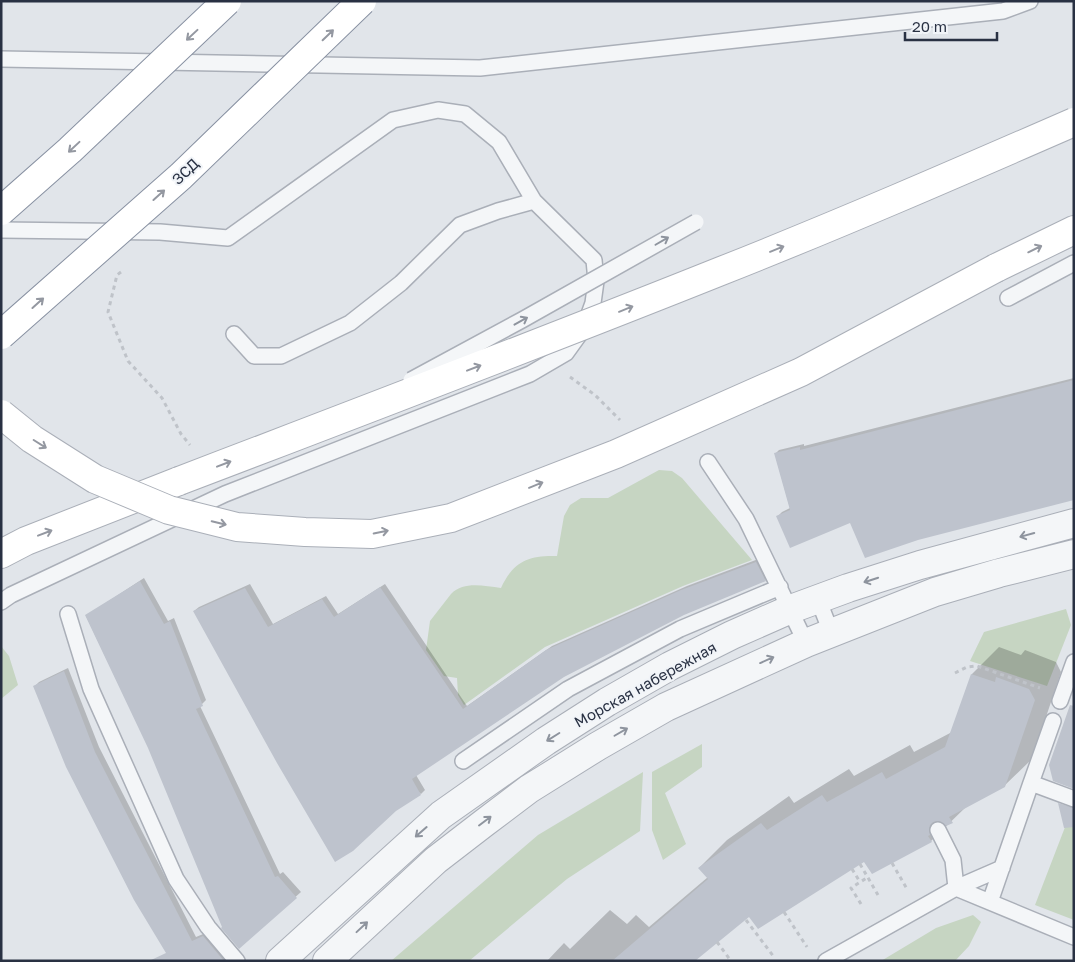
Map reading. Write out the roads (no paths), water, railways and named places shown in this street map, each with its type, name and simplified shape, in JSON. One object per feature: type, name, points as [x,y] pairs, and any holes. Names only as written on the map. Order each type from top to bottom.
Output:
[{"type":"main road","points":[[1,211],[70,150],[227,1]]},
{"type":"main road","name":"ЗСД","points":[[1,335],[180,176],[362,1]]},
{"type":"main road","points":[[1,554],[26,541],[722,271],[866,212],[1074,122]]},
{"type":"main road","points":[[1,414],[32,439],[96,479],[169,510],[237,527],[372,534],[451,518],[616,454],[801,372],[996,268],[1074,230]]},
{"type":"street","name":"Морская набережная","points":[[280,961],[408,843],[441,815],[482,785],[600,707],[670,666],[732,635],[785,598],[818,599],[920,565],[1069,524]]},
{"type":"street","name":"Морская набережная","points":[[327,961],[436,860],[484,822],[529,790],[598,746],[666,707],[806,642],[935,592],[999,573],[1073,555]]},
{"type":"lane","points":[[1,59],[480,68],[1003,11],[1030,1]]},
{"type":"lane","points":[[1,230],[160,232],[228,238],[393,120],[438,110],[465,114],[499,142],[534,201],[594,260],[596,281],[593,304],[584,328],[566,353],[530,374],[225,494],[11,595],[1,602]]},
{"type":"lane","points":[[234,334],[254,356],[281,356],[350,323],[401,283],[460,225],[498,211],[534,201]]},
{"type":"lane","points":[[340,419],[696,222]]},
{"type":"lane","points":[[1008,298],[1074,263]]},
{"type":"lane","points":[[708,462],[746,519],[806,642]]},
{"type":"lane","points":[[1069,524],[1073,555]]},
{"type":"lane","points":[[464,761],[568,689],[680,629],[785,598]]},
{"type":"lane","points":[[818,599],[831,632]]},
{"type":"lane","points":[[68,614],[91,689],[176,879],[208,927],[237,961]]},
{"type":"lane","points":[[1061,698],[1074,662]]},
{"type":"lane","points":[[990,902],[1053,722]]},
{"type":"lane","points":[[1031,783],[1074,799]]},
{"type":"lane","points":[[938,830],[953,860],[956,888]]},
{"type":"lane","points":[[826,961],[956,888],[1002,868]]},
{"type":"lane","points":[[956,888],[1074,937]]}]
